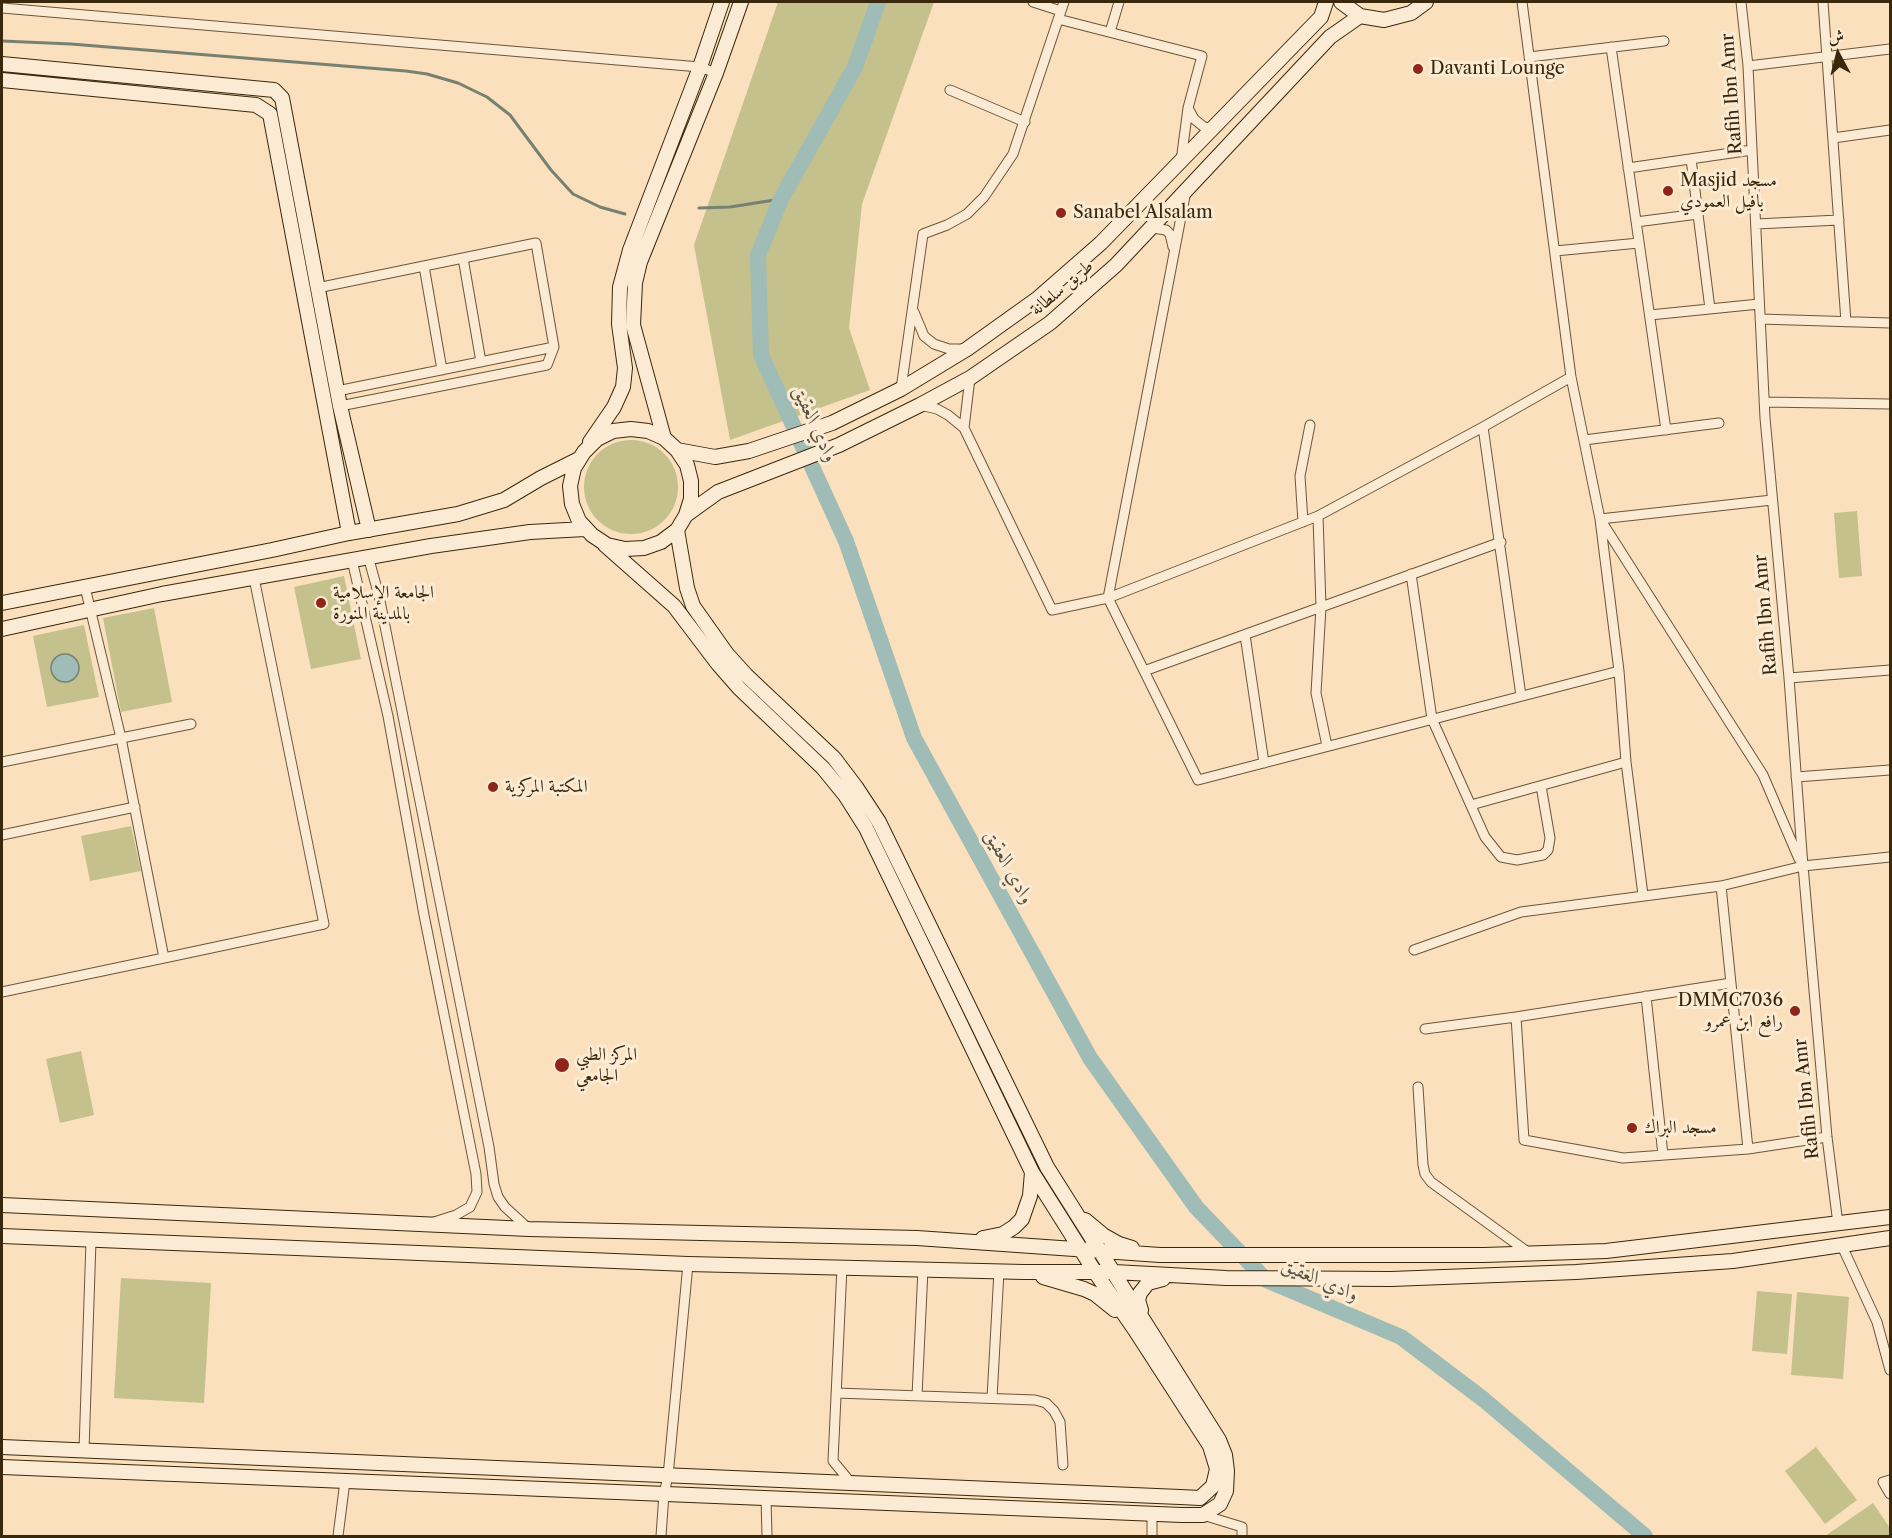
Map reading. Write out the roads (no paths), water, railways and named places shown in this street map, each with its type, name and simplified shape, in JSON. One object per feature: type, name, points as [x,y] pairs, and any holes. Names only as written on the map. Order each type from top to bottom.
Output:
[{"type":"main road","points":[[2,1467],[1152,1514],[1203,1515],[1220,1504],[1226,1491],[1227,1471],[1225,1455],[1219,1440],[1140,1326],[1095,1272],[1032,1172],[866,828],[845,795],[823,768],[739,688],[674,606],[585,529],[572,504],[570,486],[574,468],[614,407],[623,387],[625,368],[619,324],[620,288],[630,250],[700,67],[722,2]]},
{"type":"main road","points":[[664,438],[633,325],[636,283],[640,262],[716,73],[741,2]]},
{"type":"main road","name":"طريق سلطانة","points":[[677,450],[716,457],[749,451],[832,423],[901,389],[967,350],[1037,299],[1101,243],[1321,17],[1326,2]]},
{"type":"main road","points":[[1341,2],[1360,16],[1384,20],[1411,13],[1426,2]]},
{"type":"main road","name":"طريق سلطانة","points":[[686,515],[718,492],[838,445],[920,405],[970,378],[1050,323],[1116,266],[1330,37],[1360,16]]},
{"type":"main road","points":[[2,63],[274,90],[282,98],[340,406],[369,530]]},
{"type":"main road","points":[[2,80],[255,105],[270,114],[349,533]]},
{"type":"main road","points":[[2,603],[349,533],[459,514],[504,500],[581,455],[597,439],[613,431],[631,429],[648,431],[664,438],[677,450],[687,465],[691,481],[691,499],[686,515],[677,530],[661,542],[644,548],[625,549],[607,545],[599,540]]},
{"type":"main road","points":[[2,629],[91,609],[368,556],[465,540],[530,532],[585,529]]},
{"type":"main road","points":[[2,1447],[1200,1498],[1214,1486],[1217,1469],[1210,1446],[1140,1326],[1114,1272],[1047,1167],[879,822],[834,758],[746,675],[727,654],[693,606],[687,588],[677,530]]},
{"type":"main road","points":[[312,542],[317,567]]},
{"type":"main road","points":[[31,597],[36,622]]},
{"type":"main road","points":[[2,1205],[529,1229],[990,1238],[1009,1230],[1022,1219],[1030,1196],[1032,1172]]},
{"type":"main road","points":[[1062,1193],[1086,1221],[1103,1235],[1119,1244],[1160,1256]]},
{"type":"main road","points":[[917,1238],[1160,1256],[1484,1255],[1606,1251],[1890,1217]]},
{"type":"main road","points":[[2,1236],[688,1264],[1391,1280],[1576,1272],[1733,1261],[1890,1238]]},
{"type":"main road","points":[[1024,1272],[1071,1284],[1095,1294],[1140,1326]]},
{"type":"main road","points":[[1140,1326],[1138,1300],[1140,1293],[1148,1283],[1171,1276]]},
{"type":"street","points":[[1033,2],[1059,15],[1110,32],[1202,56],[1188,108],[1181,161]]},
{"type":"street","points":[[901,389],[923,234],[967,214],[984,197],[1013,154],[1064,2]]},
{"type":"street","points":[[1110,32],[1119,2]]},
{"type":"street","points":[[1522,2],[1571,377],[1600,519],[1643,895]]},
{"type":"street","name":"Rafih Ibn Amr","points":[[1741,2],[1748,66],[1764,402],[1827,1137],[1838,1224]]},
{"type":"street","points":[[1823,2],[1846,322]]},
{"type":"street","points":[[2,8],[700,67],[716,73]]},
{"type":"street","points":[[1529,57],[1664,41]]},
{"type":"street","points":[[1611,47],[1666,430]]},
{"type":"street","points":[[1748,66],[1890,49]]},
{"type":"street","points":[[950,90],[1025,122]]},
{"type":"street","points":[[1188,108],[1194,119],[1204,127],[1214,129]]},
{"type":"street","points":[[1833,138],[1890,130]]},
{"type":"street","points":[[1628,168],[1752,150]]},
{"type":"street","points":[[1691,159],[1710,309]]},
{"type":"street","points":[[1186,191],[1108,598],[1198,780],[1619,671]]},
{"type":"street","points":[[1636,222],[1698,214]]},
{"type":"street","points":[[1756,224],[1839,220]]},
{"type":"street","points":[[1152,228],[1166,230],[1170,234],[1174,252]]},
{"type":"street","points":[[317,288],[536,243],[554,347],[547,365],[340,406]]},
{"type":"street","points":[[1555,251],[1639,243]]},
{"type":"street","points":[[463,258],[481,362]]},
{"type":"street","points":[[424,266],[442,370]]},
{"type":"street","points":[[1650,315],[1760,304]]},
{"type":"street","points":[[913,308],[924,336],[933,344],[967,350]]},
{"type":"street","points":[[1760,319],[1890,323]]},
{"type":"street","points":[[337,391],[554,347]]},
{"type":"street","points":[[920,405],[938,409],[964,429],[1052,610],[1108,598],[1318,516],[1571,377]]},
{"type":"street","points":[[964,429],[970,378]]},
{"type":"street","points":[[1764,402],[1890,404]]},
{"type":"street","points":[[1584,440],[1719,423]]},
{"type":"street","points":[[1303,522],[1300,476],[1310,425]]},
{"type":"street","points":[[1483,427],[1521,696]]},
{"type":"street","points":[[1600,519],[1772,500]]},
{"type":"street","points":[[1318,516],[1321,607],[1316,693],[1327,746]]},
{"type":"street","points":[[1600,519],[1763,775],[1803,866]]},
{"type":"street","points":[[1144,671],[1500,542]]},
{"type":"street","points":[[368,556],[379,596],[489,1147],[494,1184],[498,1197],[505,1207],[529,1229]]},
{"type":"street","points":[[352,560],[388,716],[424,915],[476,1174],[477,1192],[470,1207],[456,1215],[427,1224]]},
{"type":"street","points":[[1411,574],[1432,719],[1485,837],[1501,857],[1517,860],[1543,855],[1548,850],[1550,838],[1540,786]]},
{"type":"street","points":[[2,992],[324,924],[254,578]]},
{"type":"street","points":[[85,587],[121,738],[164,958]]},
{"type":"street","points":[[1245,635],[1264,763]]},
{"type":"street","points":[[1789,678],[1890,670]]},
{"type":"street","points":[[2,762],[191,724]]},
{"type":"street","points":[[1471,805],[1626,762]]},
{"type":"street","points":[[1796,777],[1890,770]]},
{"type":"street","points":[[2,835],[135,807]]},
{"type":"street","points":[[1414,950],[1521,912],[1721,886],[1803,866],[1890,857]]},
{"type":"street","points":[[1721,886],[1748,1149]]},
{"type":"street","points":[[1425,1029],[1731,983]]},
{"type":"street","points":[[1646,996],[1663,1155]]},
{"type":"street","points":[[1516,1017],[1524,1140],[1623,1158],[1748,1149],[1827,1137]]},
{"type":"street","points":[[1418,1087],[1425,1174],[1431,1182],[1529,1253]]},
{"type":"street","points":[[471,1149],[489,1147]]},
{"type":"street","points":[[84,1450],[91,1240]]},
{"type":"street","points":[[1842,1246],[1876,1322],[1890,1371]]},
{"type":"street","points":[[661,1536],[688,1264]]},
{"type":"street","points":[[842,1267],[833,1461],[852,1484]]},
{"type":"street","points":[[917,1396],[923,1269]]},
{"type":"street","points":[[992,1398],[999,1271]]},
{"type":"street","points":[[836,1393],[1035,1400],[1046,1404],[1054,1411],[1060,1422],[1063,1466]]},
{"type":"street","points":[[1890,1480],[1884,1482],[1890,1494]]},
{"type":"street","points":[[338,1536],[345,1481]]},
{"type":"street","points":[[766,1498],[767,1536]]},
{"type":"street","points":[[1152,1514],[1152,1536]]},
{"type":"street","points":[[1203,1515],[1242,1527],[1242,1536]]},
{"type":"water","points":[[65,654],[75,658],[79,668],[75,678],[65,682],[55,678],[51,668],[55,658]]},
{"type":"waterway","name":"وادي العقيق","points":[[878,2],[855,67],[781,199],[758,255],[761,355],[846,541],[914,738],[1090,1058],[1196,1207],[1266,1280],[1401,1337],[1483,1399],[1645,1536]]},
{"type":"waterway","points":[[2,41],[71,44],[427,74],[458,83],[487,97],[510,115],[551,170],[573,194],[600,207],[625,214]]},
{"type":"waterway","points":[[699,208],[730,207],[781,199]]},
{"type":"place","name":"Davanti Lounge","points":[[1418,69]]},
{"type":"place","name":"Masjid مسجد بافيل العمودي","points":[[1668,191]]},
{"type":"place","name":"Sanabel Alsalam","points":[[1061,213]]},
{"type":"place","name":"الجامعة الإسلامية بالمدينة المنورة","points":[[321,603]]},
{"type":"place","name":"المكتبة المركزية","points":[[493,787]]},
{"type":"place","name":"DMMC7036 رافع ابن عمرو","points":[[1795,1011]]},
{"type":"place","name":"المركز الطبي الجامعي","points":[[562,1065]]},
{"type":"place","name":"مسجد البراك","points":[[1632,1128]]}]
